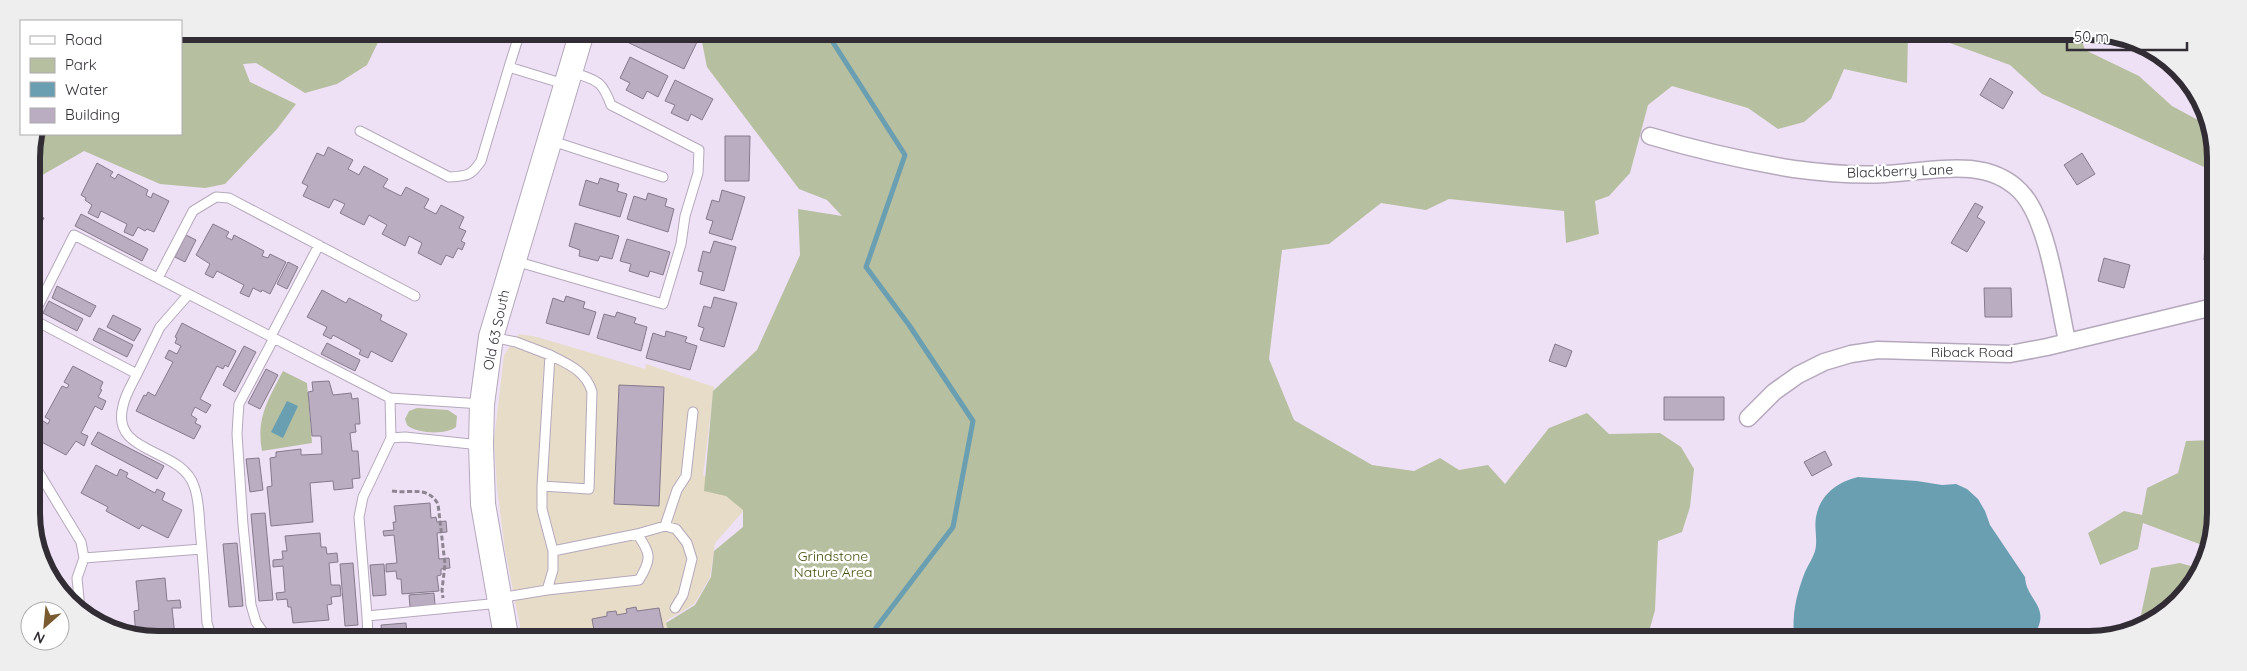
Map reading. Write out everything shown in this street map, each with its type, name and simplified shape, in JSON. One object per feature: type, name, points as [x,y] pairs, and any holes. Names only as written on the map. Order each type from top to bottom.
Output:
[{"type":"main road","name":"Old 63 South","points":[[505,631],[483,504],[482,404],[491,337],[580,40]]},
{"type":"street","name":"Blackberry Lane","points":[[1650,136],[1694,149],[1794,168],[1839,174],[1885,174],[1945,167],[1987,172],[2006,180],[2019,190],[2033,208],[2042,228],[2067,341]]},
{"type":"street","name":"Riback Road","points":[[1748,418],[1774,392],[1798,374],[1824,362],[1851,354],[1878,350],[2010,354],[2047,348],[2067,341],[2207,308]]},
{"type":"lane","points":[[360,131],[449,177],[474,172],[481,161],[517,40]]},
{"type":"lane","points":[[509,67],[568,78],[597,81],[605,87],[611,105],[699,150],[698,173],[684,216],[681,244],[662,304],[513,260]]},
{"type":"lane","points":[[549,140],[663,177]]},
{"type":"lane","points":[[158,278],[193,211],[216,197],[229,198],[415,296]]},
{"type":"lane","points":[[40,303],[74,235],[390,398],[482,404]]},
{"type":"lane","points":[[262,631],[256,622],[251,605],[237,434],[239,404],[319,245]]},
{"type":"lane","points":[[188,295],[160,327],[123,405],[122,428],[131,441],[172,461],[186,471],[194,486],[202,549],[207,623],[209,631]]},
{"type":"lane","points":[[40,323],[137,374]]},
{"type":"lane","points":[[491,337],[516,342],[550,355],[581,372],[589,382],[592,392],[589,489],[542,486]]},
{"type":"lane","points":[[547,590],[553,570],[553,551],[542,509],[542,486],[550,355]]},
{"type":"lane","points":[[368,631],[358,517],[363,497],[391,438],[390,398]]},
{"type":"lane","points":[[665,526],[677,490],[686,476],[693,412]]},
{"type":"lane","points":[[391,438],[405,437],[481,445]]},
{"type":"lane","points":[[40,475],[81,542],[84,558],[76,578],[79,600]]},
{"type":"lane","points":[[553,551],[637,534],[665,526],[676,529],[688,543],[692,559],[683,595],[674,608]]},
{"type":"lane","points":[[366,616],[445,609],[547,590],[640,580],[648,566],[649,553],[637,534]]},
{"type":"lane","points":[[84,558],[202,549]]},
{"type":"path","points":[[392,491],[424,491],[434,498],[438,504],[446,564],[442,590],[445,609]]},
{"type":"shaded area","points":[[519,334],[537,337],[645,369],[646,364],[714,387],[703,475],[730,491],[746,508],[715,543],[710,577],[694,604],[666,621],[668,631],[521,631],[505,550],[497,487],[494,441],[504,355]]},
{"type":"green space","points":[[182,40],[379,40],[367,65],[337,84],[305,93],[256,63],[243,64],[250,82],[296,104],[277,129],[225,184],[205,188],[160,184],[84,151],[40,176],[40,150],[43,135],[182,135]]},
{"type":"green space","name":"Grindstone Nature Area","points":[[702,40],[1908,40],[1907,83],[1844,69],[1831,99],[1804,122],[1778,129],[1748,108],[1672,86],[1648,105],[1630,173],[1609,196],[1595,201],[1599,234],[1566,243],[1564,211],[1449,199],[1426,210],[1381,203],[1329,244],[1282,250],[1269,359],[1294,420],[1372,465],[1414,471],[1440,458],[1459,470],[1488,465],[1505,484],[1549,428],[1587,413],[1609,434],[1660,433],[1681,447],[1694,469],[1690,507],[1682,532],[1658,541],[1655,610],[1649,631],[668,631],[666,623],[695,605],[711,577],[714,551],[743,527],[743,510],[726,496],[704,491],[713,391],[757,350],[800,255],[798,209],[842,216],[827,200],[799,189],[707,67]]},
{"type":"green space","points":[[1942,40],[2082,40],[2085,50],[2139,76],[2172,106],[2201,122],[2205,135],[2207,168],[2042,94],[2010,65]]},
{"type":"green space","points":[[40,370],[42,383],[40,396]]},
{"type":"green space","points":[[283,371],[307,383],[312,443],[262,451],[262,419],[268,400]]},
{"type":"green space","points":[[417,408],[448,410],[457,416],[456,427],[439,432],[424,432],[412,428],[407,425],[405,419],[409,411]]},
{"type":"green space","points":[[2207,440],[2207,513],[2202,545],[2143,523],[2138,549],[2100,565],[2088,533],[2124,511],[2142,515],[2147,488],[2178,473],[2186,441]]},
{"type":"green space","points":[[2180,563],[2194,567],[2178,591],[2161,607],[2140,619],[2151,568]]},
{"type":"water","points":[[287,401],[298,406],[283,438],[271,432]]},
{"type":"water","points":[[1858,477],[1917,481],[1942,485],[1956,484],[1967,489],[1978,499],[1990,525],[2025,577],[2026,585],[2039,608],[2040,622],[2037,631],[1794,631],[1797,597],[1805,572],[1815,551],[1818,509],[1821,502],[1831,491],[1850,479]]},
{"type":"building","points":[[693,40],[697,42],[684,69],[625,41]]},
{"type":"building","points":[[630,57],[668,76],[658,97],[647,91],[643,99],[626,90],[630,83],[620,78]]},
{"type":"building","points":[[1990,78],[2013,92],[2003,109],[1980,95]]},
{"type":"building","points":[[675,80],[713,99],[702,120],[691,114],[688,121],[671,113],[675,105],[665,101]]},
{"type":"building","points":[[725,136],[750,136],[749,181],[725,181]]},
{"type":"building","points":[[328,147],[353,160],[348,169],[359,175],[364,166],[388,179],[383,187],[401,196],[406,187],[429,199],[424,208],[436,214],[441,205],[464,217],[459,228],[466,231],[461,241],[465,243],[462,250],[458,248],[453,258],[446,255],[441,265],[418,253],[422,243],[409,236],[405,246],[382,234],[387,225],[369,215],[364,225],[340,213],[345,204],[334,199],[329,208],[303,196],[308,186],[302,183],[317,153],[324,156]]},
{"type":"building","points":[[2082,153],[2095,174],[2077,185],[2064,165]]},
{"type":"building","points":[[97,163],[113,172],[110,176],[115,179],[118,174],[148,190],[146,195],[151,198],[153,193],[169,201],[154,232],[147,229],[145,231],[138,227],[133,236],[124,232],[127,224],[101,211],[98,218],[88,213],[92,205],[81,195]]},
{"type":"building","points":[[600,178],[619,184],[617,191],[627,194],[620,217],[579,205],[586,180],[598,184]]},
{"type":"building","points":[[722,190],[745,197],[732,240],[709,233],[713,221],[706,219],[712,200],[719,202]]},
{"type":"building","points":[[648,193],[667,199],[665,206],[674,209],[668,232],[627,219],[634,196],[646,200]]},
{"type":"building","points":[[1975,203],[1983,207],[1977,217],[1985,222],[1967,252],[1951,243]]},
{"type":"building","points":[[81,214],[148,249],[142,261],[75,226]]},
{"type":"building","points":[[40,216],[44,218],[40,225]]},
{"type":"building","points":[[575,223],[619,236],[612,259],[600,256],[598,261],[579,256],[580,250],[569,246]]},
{"type":"building","points":[[213,224],[229,232],[226,237],[232,240],[234,235],[264,251],[262,256],[268,258],[270,254],[286,262],[270,294],[253,288],[249,297],[240,293],[244,285],[217,271],[213,278],[205,274],[210,264],[196,255]]},
{"type":"building","points":[[2206,230],[2207,260],[2204,260]]},
{"type":"building","points":[[186,235],[196,240],[185,262],[175,257]]},
{"type":"building","points":[[627,239],[670,252],[663,275],[650,271],[648,277],[629,271],[631,264],[620,261]]},
{"type":"building","points":[[714,241],[736,247],[724,291],[700,284],[703,272],[698,271],[703,251],[710,253]]},
{"type":"building","points":[[2104,258],[2130,265],[2124,288],[2098,281]]},
{"type":"building","points":[[288,262],[298,267],[287,289],[277,284]]},
{"type":"building","points":[[57,286],[96,306],[90,317],[52,298]]},
{"type":"building","points":[[1984,288],[2011,288],[2012,317],[1985,317]]},
{"type":"building","points":[[322,290],[346,303],[349,298],[382,315],[380,320],[407,334],[392,362],[371,351],[368,358],[359,354],[361,350],[333,335],[331,339],[323,335],[327,327],[307,317]]},
{"type":"building","points":[[566,296],[585,302],[583,308],[596,312],[589,335],[546,323],[553,298],[564,302]]},
{"type":"building","points":[[714,297],[737,303],[724,347],[700,340],[704,328],[698,326],[704,306],[711,308]]},
{"type":"building","points":[[49,301],[83,319],[77,331],[43,313]]},
{"type":"building","points":[[617,312],[636,318],[634,323],[647,327],[641,351],[597,338],[604,314],[615,317]]},
{"type":"building","points":[[113,315],[141,329],[134,341],[107,327]]},
{"type":"building","points":[[182,323],[236,351],[228,367],[225,365],[223,369],[217,366],[200,399],[211,405],[206,413],[195,407],[191,415],[197,419],[195,423],[201,426],[194,439],[136,411],[144,395],[146,396],[148,392],[155,396],[173,362],[165,358],[169,350],[177,354],[181,346],[175,343],[177,338],[175,337]]},
{"type":"building","points":[[99,328],[133,345],[127,357],[93,340]]},
{"type":"building","points":[[666,331],[687,337],[685,342],[697,346],[690,370],[646,358],[653,333],[665,337]]},
{"type":"building","points":[[327,343],[360,360],[355,371],[321,354]]},
{"type":"building","points":[[1555,344],[1572,351],[1566,367],[1549,361]]},
{"type":"building","points":[[244,346],[256,352],[235,392],[223,385]]},
{"type":"building","points":[[73,366],[103,382],[100,389],[102,390],[98,397],[106,401],[102,410],[95,406],[81,433],[88,436],[84,446],[76,441],[66,455],[40,441],[40,427],[43,421],[48,424],[50,420],[45,417],[62,386],[67,388],[69,385],[64,382]]},
{"type":"building","points":[[266,369],[278,375],[260,409],[248,403]]},
{"type":"building","points":[[329,381],[333,395],[351,393],[352,399],[358,398],[360,424],[355,424],[356,432],[350,433],[352,451],[358,451],[360,478],[352,479],[353,488],[334,490],[333,481],[310,483],[313,522],[271,526],[267,487],[272,486],[270,458],[276,457],[276,452],[301,449],[301,455],[322,454],[321,436],[312,436],[308,392],[313,391],[312,382]]},
{"type":"building","points":[[619,385],[664,387],[659,506],[614,504]]},
{"type":"building","points":[[1664,397],[1724,397],[1724,420],[1664,420]]},
{"type":"building","points":[[98,432],[164,466],[157,479],[91,444]]},
{"type":"building","points":[[1825,451],[1832,465],[1812,476],[1804,462]]},
{"type":"building","points":[[259,458],[263,490],[250,492],[246,459]]},
{"type":"building","points":[[96,465],[117,476],[120,469],[128,473],[126,477],[155,493],[157,489],[165,493],[162,500],[182,510],[168,538],[142,525],[139,529],[106,511],[108,507],[81,493]]},
{"type":"building","points":[[430,503],[431,518],[436,517],[437,522],[446,521],[447,532],[437,533],[439,559],[449,558],[450,568],[441,569],[441,575],[437,576],[439,591],[402,594],[401,579],[397,579],[396,571],[386,572],[386,564],[397,563],[394,535],[384,536],[383,531],[394,530],[393,522],[396,522],[394,506]]},
{"type":"building","points":[[265,513],[273,600],[259,601],[251,514]]},
{"type":"building","points":[[320,533],[321,547],[326,547],[327,554],[337,553],[338,562],[329,563],[331,585],[340,585],[341,596],[331,597],[332,604],[327,605],[329,620],[293,623],[291,607],[288,607],[287,599],[277,600],[276,593],[285,592],[283,566],[273,567],[273,560],[283,559],[282,551],[287,551],[285,536]]},
{"type":"building","points":[[237,543],[243,606],[229,607],[223,544]]},
{"type":"building","points":[[353,563],[358,625],[345,626],[340,564]]},
{"type":"building","points":[[384,564],[386,595],[373,596],[370,565]]},
{"type":"building","points":[[165,578],[167,601],[180,600],[181,608],[172,608],[174,631],[135,628],[134,611],[139,610],[136,581]]},
{"type":"building","points":[[434,593],[435,605],[410,607],[409,595]]},
{"type":"building","points":[[636,607],[637,611],[659,608],[664,631],[594,631],[592,619],[607,616],[607,612],[616,611],[617,615],[627,613],[626,609]]},
{"type":"building","points":[[406,623],[407,631],[382,631],[381,625]]},
{"type":"waterway","points":[[831,40],[905,155],[866,267],[909,325],[973,421],[953,527],[874,631]]}]
